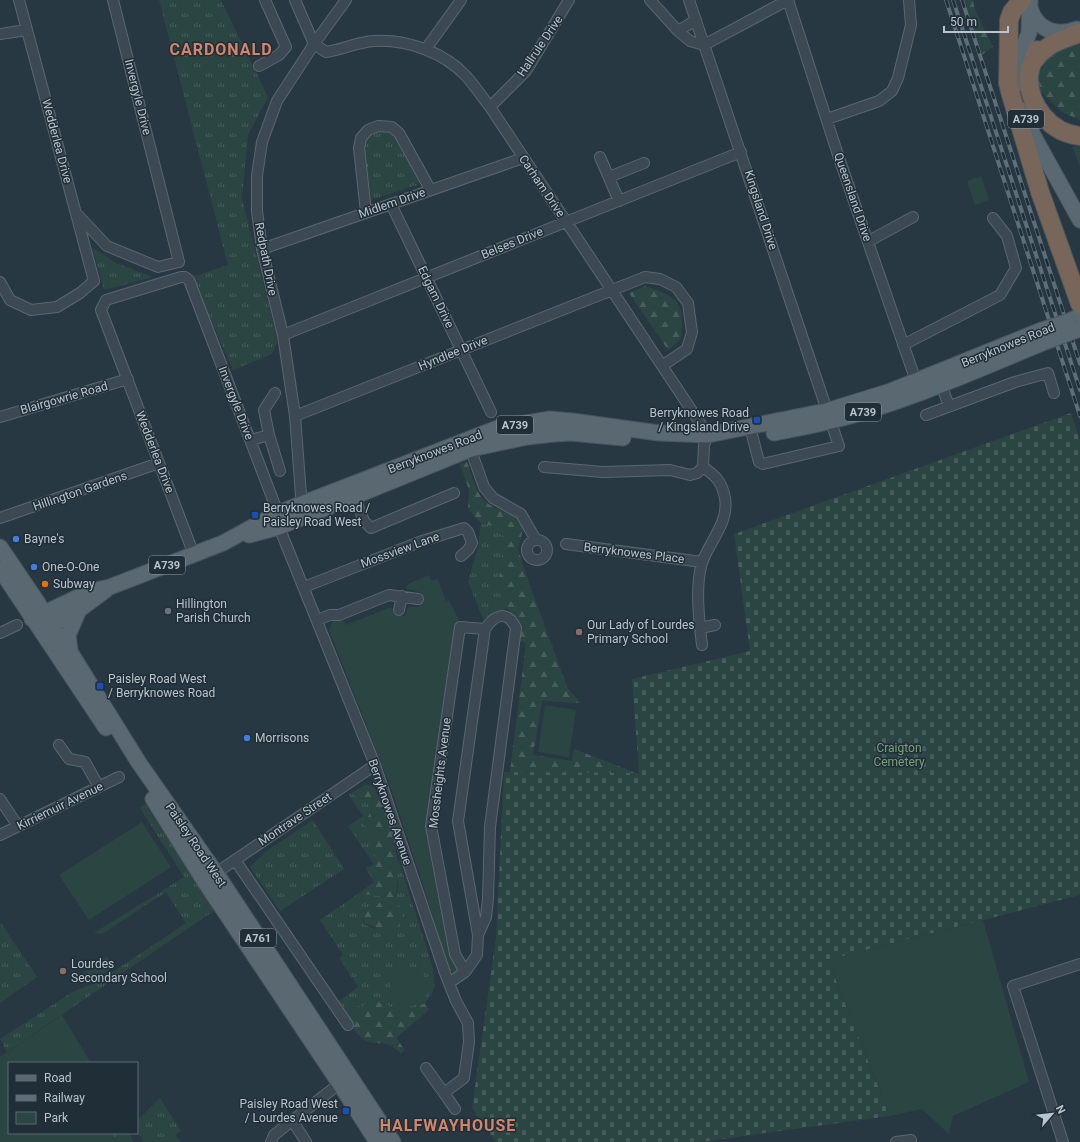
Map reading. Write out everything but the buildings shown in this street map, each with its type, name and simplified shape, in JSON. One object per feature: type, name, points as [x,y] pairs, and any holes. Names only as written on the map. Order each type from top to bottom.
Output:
[{"type":"highway","points":[[1028,2],[1012,12],[1009,20],[1009,89],[1025,146],[1080,304]]},
{"type":"highway","points":[[1075,31],[1056,41],[1035,56],[1029,77],[1030,87],[1040,113],[1056,128],[1065,133],[1080,136]]},
{"type":"main road","points":[[1028,2],[1036,20],[1045,30],[1075,31]]},
{"type":"main road","name":"A739","points":[[1028,2],[1029,33],[1019,55],[1017,68],[1021,108],[1080,220]]},
{"type":"main road","name":"A739","points":[[1035,56],[1025,71],[1025,84],[1029,105],[1048,145],[1080,201]]},
{"type":"main road","name":"Berryknowes Road","points":[[303,511],[354,496],[469,444],[498,428],[548,419],[706,440],[752,432],[828,416],[918,387],[1077,322]]},
{"type":"main road","name":"Berryknowes Road","points":[[44,619],[91,591],[110,587],[194,555],[469,444]]},
{"type":"main road","name":"Paisley Road West","points":[[0,547],[44,619],[52,636],[103,714],[105,726],[118,737],[140,763],[216,873],[345,1079],[377,1142]]},
{"type":"main road","name":"Paisley Road West","points":[[0,569],[44,619],[72,655],[118,737],[205,882],[345,1079],[393,1142]]},
{"type":"main road","name":"Berryknowes Road","points":[[44,619],[79,610],[110,587]]},
{"type":"main road","points":[[72,655],[68,644],[68,635],[79,610]]},
{"type":"street","name":"Wedderlea Drive","points":[[0,282],[10,300],[31,310],[57,307],[80,293],[94,281],[19,0]]},
{"type":"street","name":"Invergyle Drive","points":[[75,213],[108,246],[158,267],[179,262],[113,0]]},
{"type":"street","points":[[259,66],[279,55],[286,47],[265,0]]},
{"type":"street","points":[[295,0],[314,44]]},
{"type":"street","name":"Redpath Drive","points":[[303,511],[295,416],[283,335],[262,249],[257,211],[257,176],[262,142],[277,100],[314,44],[346,0]]},
{"type":"street","points":[[426,49],[461,0]]},
{"type":"street","name":"Hallrule Drive","points":[[490,108],[526,71],[569,0]]},
{"type":"street","points":[[650,0],[678,31],[690,41],[704,45],[788,0]]},
{"type":"street","name":"Kingsland Drive","points":[[689,0],[742,152],[828,416]]},
{"type":"street","name":"Queensland Drive","points":[[788,0],[826,119],[918,387]]},
{"type":"street","points":[[826,119],[879,101],[892,91],[898,78],[912,25],[909,0]]},
{"type":"street","points":[[678,31],[696,20]]},
{"type":"street","points":[[0,34],[28,30]]},
{"type":"street","name":"Carham Drive","points":[[314,44],[326,52],[373,41],[389,41],[426,49],[448,62],[465,75],[490,108],[662,366],[706,440]]},
{"type":"street","points":[[366,212],[359,148],[361,138],[373,127],[387,126],[399,133],[430,189]]},
{"type":"street","name":"Belses Drive","points":[[283,335],[742,152]]},
{"type":"street","points":[[600,156],[619,201]]},
{"type":"street","name":"Midlem Drive","points":[[262,249],[430,189],[523,158]]},
{"type":"street","points":[[608,177],[644,163]]},
{"type":"street","name":"Edgam Drive","points":[[391,204],[491,412]]},
{"type":"street","points":[[869,241],[913,217]]},
{"type":"street","points":[[903,345],[1000,295],[1016,268],[1006,236],[993,218]]},
{"type":"street","name":"Invergyle Drive","points":[[103,304],[106,300],[181,277],[186,277],[189,280],[251,440],[278,520]]},
{"type":"street","name":"Hyndlee Drive","points":[[295,416],[645,277],[660,279],[676,287],[688,303],[692,332],[687,349],[662,366]]},
{"type":"street","name":"Wedderlea Drive","points":[[103,304],[101,310],[194,555]]},
{"type":"street","points":[[926,415],[1014,382],[1048,373],[1054,393]]},
{"type":"street","name":"Blairgowrie Road","points":[[0,417],[128,379]]},
{"type":"street","points":[[939,379],[949,406]]},
{"type":"street","points":[[275,393],[264,410],[269,435],[280,472]]},
{"type":"street","points":[[752,432],[759,462],[763,464],[839,446],[828,416]]},
{"type":"street","points":[[251,440],[269,435]]},
{"type":"street","points":[[544,467],[603,472],[670,470],[690,476],[697,473],[703,466],[706,440]]},
{"type":"street","points":[[469,444],[484,487],[493,498],[521,514],[536,540]]},
{"type":"street","name":"Hillington Gardens","points":[[0,518],[160,463]]},
{"type":"street","points":[[702,645],[699,591],[702,562],[721,526],[726,508],[723,486],[717,476],[703,466]]},
{"type":"street","points":[[354,496],[364,521],[371,528],[454,493]]},
{"type":"street","name":"Berryknowes Avenue","points":[[278,520],[375,766],[449,983],[456,1001],[468,1023],[469,1042],[464,1078],[444,1094]]},
{"type":"street","name":"Mossview Lane","points":[[304,587],[422,541],[464,528],[468,532],[472,543],[468,550],[461,556]]},
{"type":"street","name":"Berryknowes Place","points":[[566,544],[702,562]]},
{"type":"street","points":[[317,620],[330,615],[338,615],[388,595],[402,596],[418,600]]},
{"type":"street","points":[[399,610],[402,596]]},
{"type":"street","name":"Mossheights Avenue","points":[[478,935],[486,917],[488,905],[490,827],[516,628],[512,621],[503,616],[491,620],[485,629],[458,821],[478,935],[477,956],[465,972],[454,954],[431,826],[460,627],[485,629]]},
{"type":"street","points":[[0,633],[16,625]]},
{"type":"street","points":[[700,628],[715,625]]},
{"type":"street","points":[[59,745],[69,759],[85,762],[99,787]]},
{"type":"street","name":"Montrave Street","points":[[216,873],[375,766]]},
{"type":"street","name":"Kirriemuir Avenue","points":[[0,835],[119,777]]},
{"type":"street","points":[[0,799],[18,826]]},
{"type":"street","name":"Paisley Road West","points":[[235,860],[348,1025]]},
{"type":"street","points":[[1063,1142],[1013,986],[1080,964]]},
{"type":"street","points":[[449,983],[465,972]]},
{"type":"street","points":[[426,1068],[455,1109]]},
{"type":"street","points":[[271,1142],[274,1136],[292,1120],[345,1079]]},
{"type":"street","points":[[292,1120],[306,1142]]},
{"type":"street","points":[[896,1142],[911,1140]]},
{"type":"green space","points":[[159,0],[221,0],[268,97],[248,135],[242,198],[278,341],[272,354],[233,370],[192,277],[228,265]]},
{"type":"green space","points":[[964,0],[973,0],[975,10],[993,47],[982,55]]},
{"type":"green space","points":[[1080,41],[1080,120],[1062,112],[1039,90],[1039,75],[1054,47]]},
{"type":"green space","points":[[379,131],[388,131],[395,135],[420,181],[417,185],[371,200],[364,146],[368,138]]},
{"type":"green space","points":[[1080,146],[1080,166],[1072,147]]},
{"type":"green space","points":[[981,176],[989,200],[975,205],[967,181]]},
{"type":"green space","points":[[92,247],[116,263],[153,277],[104,290]]},
{"type":"green space","points":[[645,286],[666,294],[677,303],[680,309],[682,316],[681,339],[668,350],[629,293]]},
{"type":"green space","name":"Craigton Cemetery","points":[[1071,413],[1080,440],[1080,895],[828,960],[890,1116],[701,1142],[496,1142],[472,1108],[496,938],[504,772],[639,773],[632,679],[750,651],[734,534]]},
{"type":"green space","points":[[467,462],[476,489],[482,498],[491,506],[510,514],[519,522],[523,529],[518,549],[530,586],[568,689],[581,703],[542,701],[533,755],[572,761],[574,749],[639,774],[510,772],[526,643],[519,641],[520,625],[517,618],[507,608],[499,581],[502,563],[502,529],[481,523],[468,509],[469,490],[460,464]]},
{"type":"green space","points":[[481,523],[502,528],[502,563],[499,581],[507,608],[483,619],[468,582],[478,548]]},
{"type":"green space","points":[[429,575],[432,581],[438,579],[446,601],[449,600],[463,629],[434,826],[459,972],[454,973],[448,970],[443,958],[441,944],[426,894],[392,791],[329,630],[332,622],[343,619],[346,625],[391,607],[394,614],[405,616],[408,607],[419,607],[422,593],[405,588],[410,583]]},
{"type":"green space","points":[[545,705],[576,710],[569,757],[538,752]]},
{"type":"green space","points":[[365,785],[372,785],[375,789],[386,814],[394,843],[398,872],[394,898],[403,913],[397,934],[365,924],[361,914],[377,906],[384,896],[358,894],[374,882],[366,868],[374,864],[374,842],[371,833],[364,825],[372,809],[370,803],[351,793]]},
{"type":"green space","points":[[351,793],[370,803],[372,809],[364,824],[371,832],[373,837],[375,853],[374,864],[348,826],[363,816],[349,795]]},
{"type":"green space","points":[[145,804],[215,910],[7,1052],[0,1039],[74,991],[98,982],[186,923],[166,892],[102,934],[94,933],[184,877],[140,808]]},
{"type":"green space","points":[[313,820],[344,869],[280,911],[250,867],[265,852]]},
{"type":"green space","points":[[142,822],[171,867],[89,920],[59,875]]},
{"type":"green space","points":[[398,858],[432,965],[434,983],[431,996],[421,1005],[404,1014],[372,998],[363,1006],[341,1009],[336,1003],[358,987],[339,958],[343,955],[320,920],[358,894],[385,896],[377,906],[361,914],[364,924],[374,929],[403,913],[394,899],[398,888]]},
{"type":"green space","points":[[983,920],[1029,1082],[953,1116],[949,1134],[922,1109],[890,1116],[828,960]]},
{"type":"green space","points":[[1,923],[37,977],[0,1003],[0,924]]},
{"type":"green space","points":[[107,957],[114,967],[96,978],[74,984],[72,980]]},
{"type":"green space","points":[[415,967],[422,973],[426,980],[426,994],[423,1000],[418,1004],[401,1006],[396,1003],[391,994],[391,984],[396,974],[400,970]]},
{"type":"green space","points":[[372,998],[404,1014],[425,1003],[429,1010],[396,1038],[405,1050],[401,1054],[390,1045],[372,1043],[362,1038],[353,1029],[341,1009],[363,1006]]},
{"type":"green space","points":[[62,1015],[90,1062],[8,1062],[8,1134],[112,1134],[114,1142],[0,1142],[0,1057]]},
{"type":"green space","points":[[160,1098],[181,1131],[175,1135],[181,1142],[144,1142],[140,1136],[138,1120]]},
{"type":"green space","points":[[112,1134],[130,1134],[133,1142],[114,1142]]},
{"type":"railway","points":[[946,0],[1080,416]]},
{"type":"railway","points":[[953,0],[1080,390]]},
{"type":"railway","points":[[962,0],[1080,364]]},
{"type":"place","name":"Berryknowes Road / Kingsland Drive","points":[[757,420]]},
{"type":"place","name":"Berryknowes Road / Paisley Road West","points":[[255,515]]},
{"type":"place","name":"Bayne's","points":[[16,539]]},
{"type":"place","name":"One-O-One","points":[[34,567]]},
{"type":"place","name":"Subway","points":[[45,584]]},
{"type":"place","name":"Hillington Parish Church","points":[[168,611]]},
{"type":"place","name":"Our Lady of Lourdes Primary School","points":[[579,632]]},
{"type":"place","name":"Paisley Road West / Berryknowes Road","points":[[100,686]]},
{"type":"place","name":"Morrisons","points":[[247,738]]},
{"type":"place","name":"Lourdes Secondary School","points":[[63,971]]},
{"type":"place","name":"Paisley Road West / Lourdes Avenue","points":[[346,1111]]},
{"type":"district","name":"CARDONALD","points":[[221,49]]},
{"type":"district","name":"HALFWAYHOUSE","points":[[448,1125]]}]
